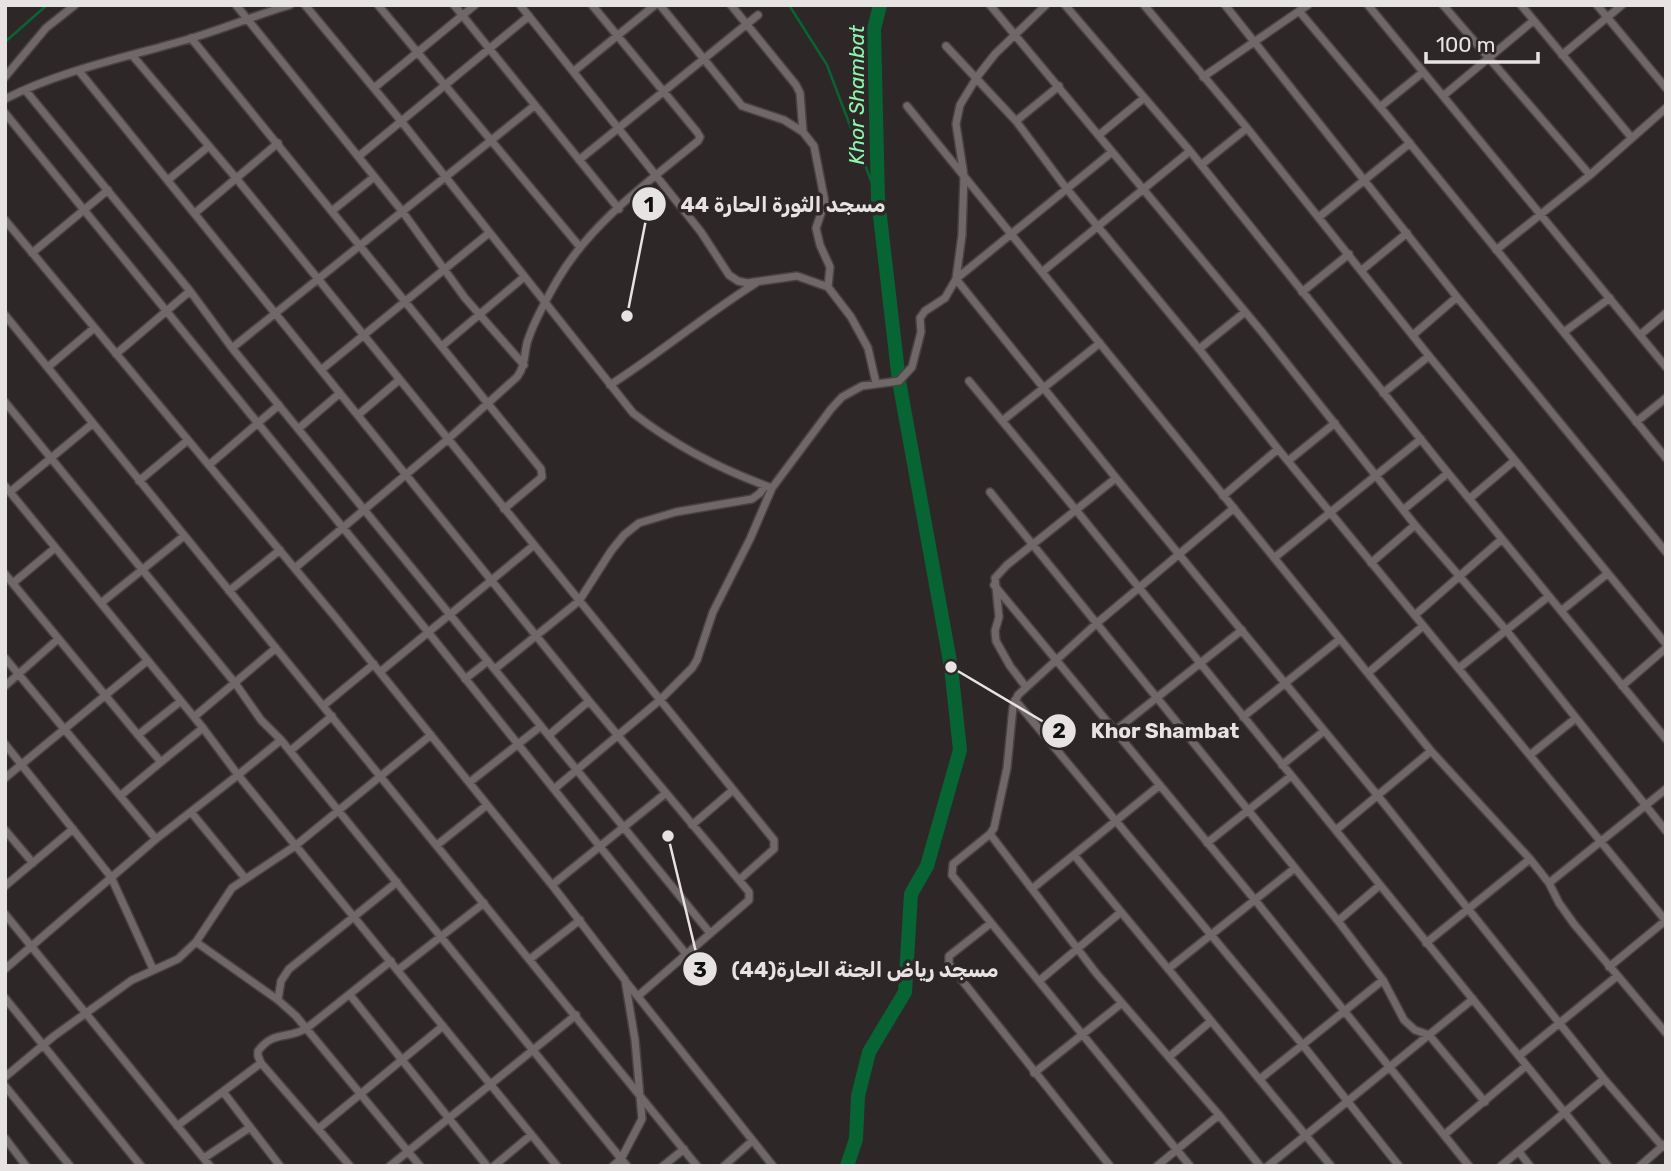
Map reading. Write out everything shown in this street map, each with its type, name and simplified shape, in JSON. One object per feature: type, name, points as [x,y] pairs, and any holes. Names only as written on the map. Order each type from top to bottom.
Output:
[{"type":"street","points":[[5,77],[46,29],[75,5]]},
{"type":"street","points":[[236,5],[402,211],[465,298],[524,365]]},
{"type":"street","points":[[5,99],[79,71],[290,5]]},
{"type":"street","points":[[304,5],[401,121],[633,413],[698,457],[769,487]]},
{"type":"street","points":[[378,5],[580,247]]},
{"type":"street","points":[[454,5],[619,209]]},
{"type":"street","points":[[374,88],[475,5]]},
{"type":"street","points":[[520,5],[701,232],[729,275],[738,281],[756,282],[797,276],[828,287],[851,317],[868,348],[876,383]]},
{"type":"street","points":[[295,568],[407,475],[517,377],[524,365],[527,340],[545,303],[580,247],[656,175],[698,141],[699,137],[592,5]]},
{"type":"street","points":[[574,71],[658,5],[742,106],[784,120],[803,132],[814,146],[824,192],[824,208],[816,228],[830,267],[828,287]]},
{"type":"street","points":[[731,5],[796,85],[800,93],[803,132]]},
{"type":"street","points":[[990,5],[1245,312],[1415,525],[1506,630],[1666,831]]},
{"type":"street","points":[[1046,5],[1015,33],[976,77],[960,106],[956,124],[964,176],[962,235],[956,279],[1378,796],[1604,1079],[1664,1145],[1640,1166]]},
{"type":"street","points":[[1065,5],[1190,151],[1383,393],[1666,739]]},
{"type":"street","points":[[1143,5],[1247,128],[1666,646],[1622,686]]},
{"type":"street","points":[[1225,5],[1457,297],[1666,552]]},
{"type":"street","points":[[1203,77],[1308,5]]},
{"type":"street","points":[[1368,5],[1666,366]]},
{"type":"street","points":[[1443,5],[1590,175]]},
{"type":"street","points":[[1521,5],[1631,137]]},
{"type":"street","points":[[1597,5],[1666,88]]},
{"type":"street","points":[[1562,55],[1622,5]]},
{"type":"street","points":[[1299,11],[1666,458]]},
{"type":"street","points":[[579,160],[758,15]]},
{"type":"street","points":[[359,156],[529,16]]},
{"type":"street","points":[[1443,96],[1533,21]]},
{"type":"street","points":[[191,38],[489,402],[543,474],[504,509]]},
{"type":"street","points":[[946,46],[1016,121],[1066,188],[1278,449],[1666,921],[1609,967]]},
{"type":"street","points":[[132,55],[236,178],[774,840],[775,849],[739,880]]},
{"type":"street","points":[[79,71],[589,701],[749,892],[750,898],[638,996]]},
{"type":"street","points":[[1380,107],[1422,73]]},
{"type":"street","points":[[1016,121],[1059,86]]},
{"type":"street","points":[[26,90],[190,291],[232,348],[710,933]]},
{"type":"street","points":[[1099,135],[1144,98]]},
{"type":"street","points":[[232,348],[534,106]]},
{"type":"street","points":[[907,106],[1431,751],[1530,859],[1549,883],[1574,924],[1666,1033]]},
{"type":"street","points":[[1496,250],[1590,175],[1666,108]]},
{"type":"street","points":[[5,113],[428,632],[686,954]]},
{"type":"street","points":[[1201,165],[1247,128]]},
{"type":"street","points":[[195,212],[278,143]]},
{"type":"street","points":[[1319,217],[1410,143]]},
{"type":"street","points":[[168,180],[209,146]]},
{"type":"street","points":[[1042,272],[1190,151]]},
{"type":"street","points":[[554,789],[660,700],[697,660],[713,612],[750,539],[769,487],[842,397],[862,386],[899,381],[912,367],[921,332],[920,318],[925,312],[945,298],[956,279],[1112,152]]},
{"type":"street","points":[[332,211],[374,177]]},
{"type":"street","points":[[32,253],[108,190]]},
{"type":"street","points":[[5,220],[470,782],[773,1166]]},
{"type":"street","points":[[321,370],[489,233]]},
{"type":"street","points":[[1362,270],[1407,233]]},
{"type":"street","points":[[1302,292],[1349,254]]},
{"type":"street","points":[[442,346],[524,277]]},
{"type":"street","points":[[610,386],[756,282]]},
{"type":"street","points":[[116,354],[190,291]]},
{"type":"street","points":[[1413,335],[1457,297]]},
{"type":"street","points":[[1564,332],[1610,298]]},
{"type":"street","points":[[1199,349],[1245,312]]},
{"type":"street","points":[[1640,335],[1666,313]]},
{"type":"street","points":[[5,315],[697,1166]]},
{"type":"street","points":[[48,367],[93,328]]},
{"type":"street","points":[[1002,421],[1100,343]]},
{"type":"street","points":[[1383,393],[1429,356]]},
{"type":"street","points":[[358,415],[400,380]]},
{"type":"street","points":[[968,381],[1076,510],[1608,1166]]},
{"type":"street","points":[[298,429],[340,393]]},
{"type":"street","points":[[1636,422],[1666,398]]},
{"type":"street","points":[[5,402],[235,683],[261,720],[340,811],[627,1166]]},
{"type":"street","points":[[209,465],[279,405]]},
{"type":"street","points":[[92,424],[8,489],[557,1166]]},
{"type":"street","points":[[1288,461],[1335,424]]},
{"type":"street","points":[[1274,558],[1421,439]]},
{"type":"street","points":[[139,481],[188,440]]},
{"type":"street","points":[[1223,496],[1278,449]]},
{"type":"street","points":[[1469,499],[1514,461]]},
{"type":"street","points":[[1403,510],[1448,473]]},
{"type":"street","points":[[1026,687],[1001,653],[996,641],[995,631],[999,617],[994,585],[998,574],[1116,478]]},
{"type":"street","points":[[495,669],[579,601],[611,551],[624,535],[639,523],[676,512],[752,499],[769,487]]},
{"type":"street","points":[[989,492],[1338,921],[1383,980],[1404,1020],[1415,1030],[1429,1035],[1485,1102]]},
{"type":"street","points":[[1189,1166],[991,923],[952,874],[951,869],[957,859],[990,834],[997,821],[1015,700],[1057,658],[1234,508]]},
{"type":"street","points":[[1371,562],[1415,525]]},
{"type":"street","points":[[101,603],[184,536]]},
{"type":"street","points":[[1415,615],[1502,540]]},
{"type":"street","points":[[380,672],[533,545]]},
{"type":"street","points":[[13,583],[55,548]]},
{"type":"street","points":[[229,591],[280,550]]},
{"type":"street","points":[[5,574],[161,762]]},
{"type":"street","points":[[1561,611],[1607,574]]},
{"type":"street","points":[[994,585],[1255,900],[1469,1166]]},
{"type":"street","points":[[1459,668],[1549,596]]},
{"type":"street","points":[[1368,673],[1423,626]]},
{"type":"street","points":[[1116,730],[1242,630]]},
{"type":"street","points":[[5,686],[58,639]]},
{"type":"street","points":[[1243,718],[1340,639]]},
{"type":"street","points":[[194,717],[276,648]]},
{"type":"street","points":[[5,658],[156,839]]},
{"type":"street","points":[[5,778],[147,661]]},
{"type":"street","points":[[465,679],[488,661]]},
{"type":"street","points":[[323,706],[374,664]]},
{"type":"street","points":[[1015,700],[1302,1044],[1399,1166]]},
{"type":"street","points":[[138,735],[181,701]]},
{"type":"street","points":[[549,735],[589,701]]},
{"type":"street","points":[[290,751],[332,716]]},
{"type":"street","points":[[1530,755],[1576,718]]},
{"type":"street","points":[[470,782],[541,726]]},
{"type":"street","points":[[120,796],[203,728]]},
{"type":"street","points":[[1282,765],[1324,731]]},
{"type":"street","points":[[5,1077],[131,980],[178,959],[196,942],[232,888],[295,846],[431,735]]},
{"type":"street","points":[[5,970],[156,839],[281,740]]},
{"type":"street","points":[[5,744],[111,877],[153,969]]},
{"type":"street","points":[[1336,830],[1431,751]]},
{"type":"street","points":[[1207,842],[1291,776]]},
{"type":"street","points":[[1033,888],[1160,785]]},
{"type":"street","points":[[1549,883],[1666,789]]},
{"type":"street","points":[[692,825],[733,790]]},
{"type":"street","points":[[552,885],[666,793]]},
{"type":"street","points":[[437,845],[487,805]]},
{"type":"street","points":[[191,812],[245,878]]},
{"type":"street","points":[[5,830],[33,863]]},
{"type":"street","points":[[5,886],[74,830]]},
{"type":"street","points":[[990,834],[1078,949],[1260,1166]]},
{"type":"street","points":[[1074,855],[1331,1166]]},
{"type":"street","points":[[1426,943],[1530,859]]},
{"type":"street","points":[[1168,969],[1295,868]]},
{"type":"street","points":[[278,1000],[281,981],[289,969],[397,882]]},
{"type":"street","points":[[1338,921],[1380,885]]},
{"type":"street","points":[[398,970],[484,902]]},
{"type":"street","points":[[1039,981],[1121,912]]},
{"type":"street","points":[[5,914],[210,1166]]},
{"type":"street","points":[[530,959],[580,920]]},
{"type":"street","points":[[991,923],[947,960],[1110,1166]]},
{"type":"street","points":[[196,942],[278,1000],[307,1028],[420,1166]]},
{"type":"street","points":[[350,1166],[261,1063],[258,1051],[277,1036],[293,1035],[307,1028],[391,961]]},
{"type":"street","points":[[1519,1056],[1616,976]]},
{"type":"street","points":[[613,1166],[621,1159],[642,1119],[635,1040],[625,980]]},
{"type":"street","points":[[1260,1079],[1383,980]]},
{"type":"street","points":[[350,995],[487,1166]]},
{"type":"street","points":[[5,998],[141,1166]]},
{"type":"street","points":[[1268,1166],[1473,999]]},
{"type":"street","points":[[1034,1073],[1122,1003]]},
{"type":"street","points":[[390,1166],[576,1015]]},
{"type":"street","points":[[1169,1057],[1211,1021]]},
{"type":"street","points":[[318,1129],[443,1026]]},
{"type":"street","points":[[177,1125],[224,1093],[261,1063]]},
{"type":"street","points":[[1444,1135],[1526,1066]]},
{"type":"street","points":[[1501,1166],[1604,1079]]},
{"type":"street","points":[[5,1086],[70,1166]]},
{"type":"street","points":[[224,1093],[280,1166]]},
{"type":"street","points":[[1157,1166],[1219,1115]]},
{"type":"street","points":[[204,1158],[249,1128]]},
{"type":"street","points":[[494,1166],[531,1135]]},
{"type":"street","points":[[5,1138],[26,1166]]},
{"type":"street","points":[[724,1166],[752,1141]]},
{"type":"street","points":[[663,1166],[684,1149]]},
{"type":"street","points":[[1519,1152],[1530,1166]]},
{"type":"waterway","points":[[5,42],[47,5]]},
{"type":"waterway","points":[[789,5],[827,65],[878,199]]},
{"type":"waterway","name":"Khor Shambat","points":[[847,1166],[856,1139],[858,1096],[869,1052],[905,992],[911,894],[927,866],[960,750],[951,667],[899,381],[878,199],[874,29],[880,5]]},
{"type":"place","name":"مسجد الثورة الحارة 44","points":[[627,316]]},
{"type":"place","name":"Khor Shambat","points":[[951,667]]},
{"type":"place","name":"مسجد رياض الجنة الحارة(44)","points":[[668,836]]}]
